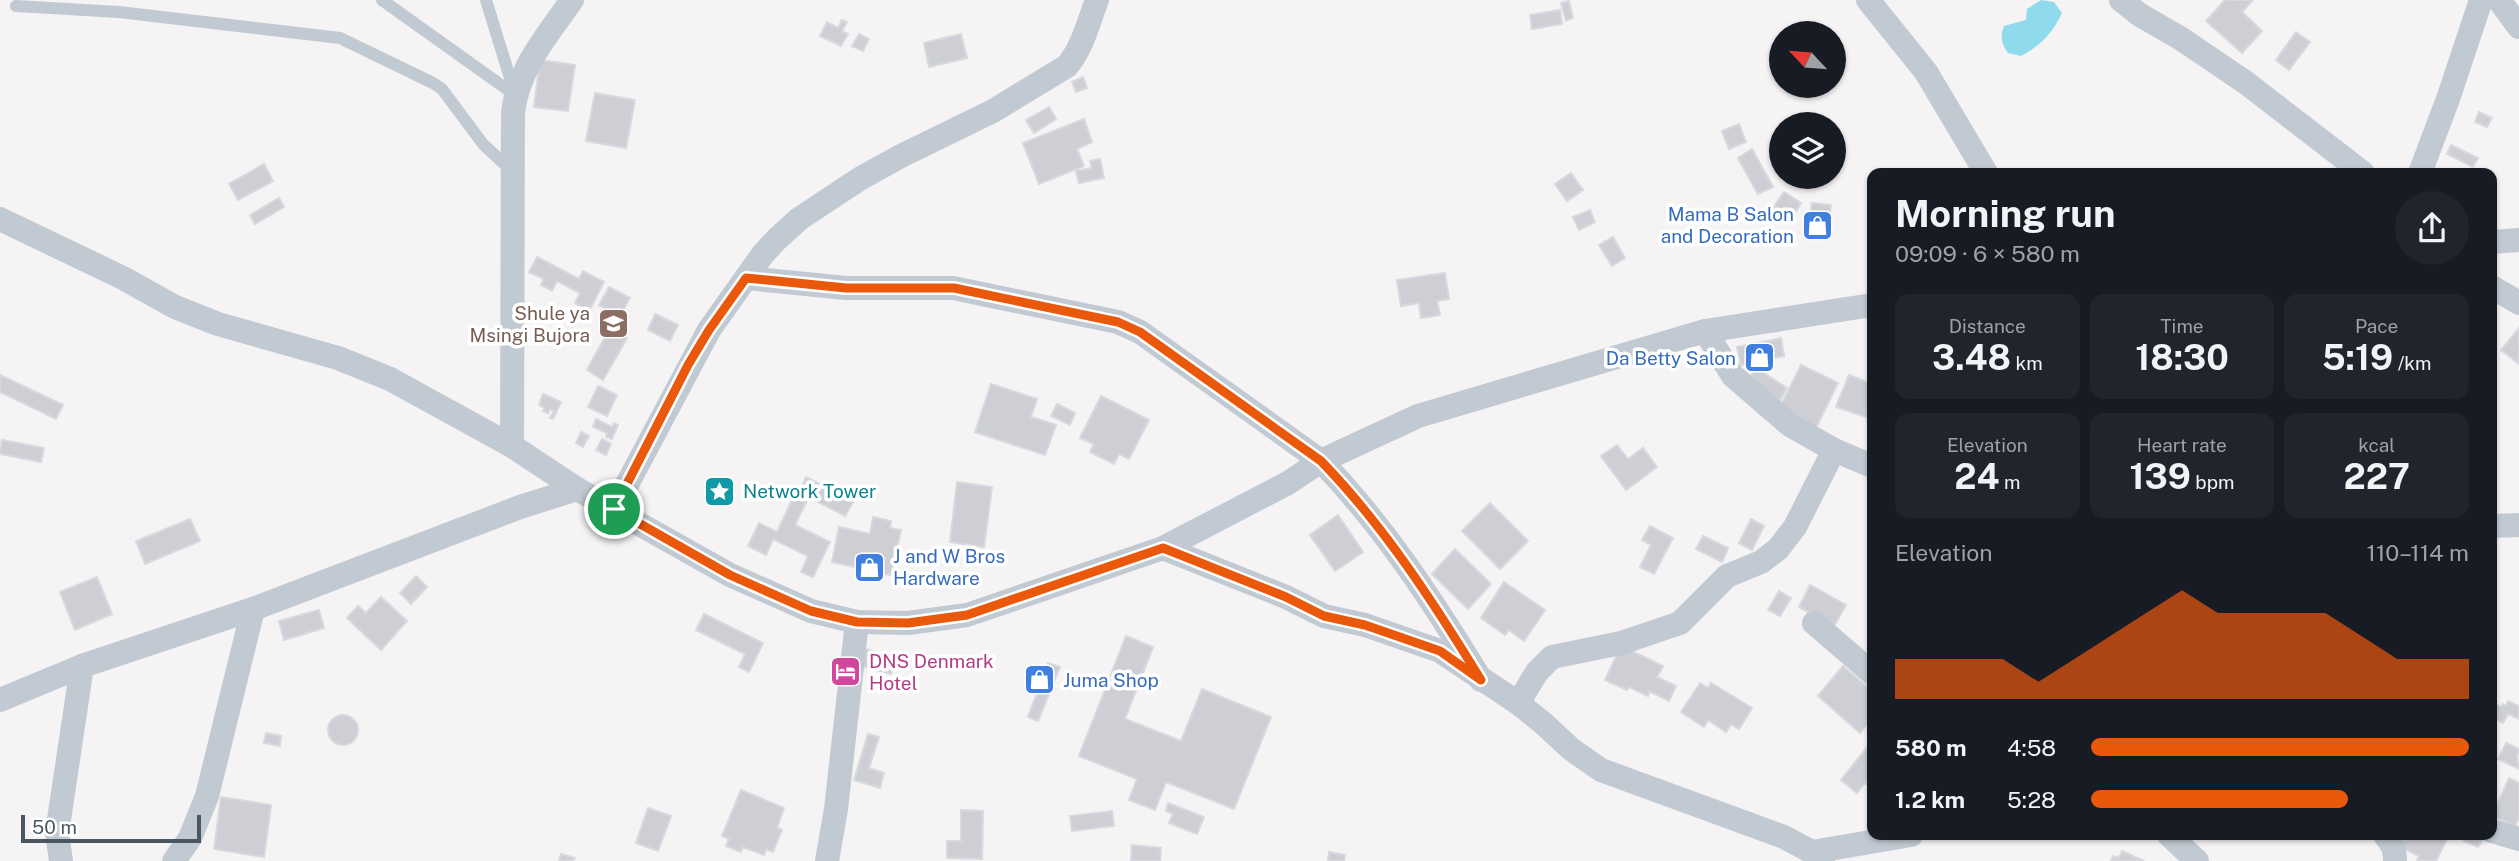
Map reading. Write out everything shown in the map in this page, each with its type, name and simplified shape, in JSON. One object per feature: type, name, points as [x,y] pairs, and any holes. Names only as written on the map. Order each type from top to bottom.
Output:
[{"type":"street","points":[[512,446],[515,95],[528,62],[572,0]]},
{"type":"street","points":[[614,509],[688,365],[709,330],[764,254],[799,219],[881,167],[993,111],[1067,66],[1082,42],[1097,0]]},
{"type":"street","points":[[1868,0],[1926,72],[1983,168]]},
{"type":"street","points":[[2121,0],[2245,82],[2357,168]]},
{"type":"street","points":[[2422,168],[2481,0]]},
{"type":"street","points":[[2498,0],[2519,27]]},
{"type":"street","points":[[0,219],[123,278],[175,307],[218,324],[338,358],[390,379],[512,446],[577,489],[730,575],[811,611],[857,622],[908,623],[967,615],[1163,548],[1287,483],[1321,461],[1418,416],[1705,331],[1867,306]]},
{"type":"street","points":[[2497,242],[2519,240]]},
{"type":"street","points":[[746,278],[846,288],[954,288],[1118,322],[1140,332],[1321,461],[1382,534],[1461,645],[1481,680]]},
{"type":"street","points":[[2497,290],[2519,303]]},
{"type":"street","points":[[1705,331],[1733,376],[1790,425],[1834,450],[1867,464]]},
{"type":"street","points":[[1518,703],[1537,672],[1552,657],[1620,643],[1679,623],[1727,576],[1761,562],[1778,549],[1795,527],[1834,450]]},
{"type":"street","points":[[0,700],[82,666],[253,609],[520,507],[577,489]]},
{"type":"street","points":[[2497,526],[2519,525]]},
{"type":"street","points":[[1163,548],[1286,597],[1324,616],[1365,625],[1440,651],[1518,703],[1571,749],[1601,770],[1784,837],[1818,857],[1890,840]]},
{"type":"street","points":[[174,861],[190,838],[207,796],[253,609]]},
{"type":"street","points":[[827,861],[836,809],[857,622]]},
{"type":"street","points":[[1814,623],[1867,666]]},
{"type":"street","points":[[61,861],[57,833],[82,666]]},
{"type":"street","points":[[2497,832],[2519,839]]},
{"type":"street","points":[[2174,840],[2197,861]]},
{"type":"street","points":[[2388,840],[2393,848],[2395,861]]},
{"type":"lane","points":[[486,0],[515,95]]},
{"type":"lane","points":[[383,1],[515,95]]},
{"type":"lane","points":[[16,6],[119,12],[341,38],[442,89],[483,145],[513,171]]},
{"type":"water","points":[[2041,0],[2054,2],[2062,13],[2054,27],[2040,43],[2021,56],[2008,53],[2002,40],[2004,26],[2026,20],[2027,9]]},
{"type":"building","points":[[2225,0],[2253,0],[2242,12],[2262,31],[2242,53],[2206,21]]},
{"type":"building","points":[[1569,1],[1573,18],[1566,21],[1561,3]]},
{"type":"building","points":[[1560,10],[1562,24],[1532,29],[1530,15]]},
{"type":"building","points":[[842,20],[847,22],[842,31],[848,34],[841,46],[820,36],[827,22],[838,28]]},
{"type":"building","points":[[2296,32],[2310,42],[2289,70],[2276,60]]},
{"type":"building","points":[[859,34],[869,39],[863,51],[852,46]]},
{"type":"building","points":[[961,34],[967,58],[929,67],[924,43]]},
{"type":"building","points":[[540,60],[575,65],[568,111],[534,107]]},
{"type":"building","points":[[1083,77],[1087,88],[1076,92],[1072,82]]},
{"type":"building","points":[[595,93],[635,100],[626,148],[586,141]]},
{"type":"building","points":[[1049,107],[1056,119],[1034,133],[1026,120]]},
{"type":"building","points":[[2479,112],[2492,118],[2487,127],[2475,122]]},
{"type":"building","points":[[1084,119],[1092,142],[1077,149],[1084,166],[1039,184],[1023,143]]},
{"type":"building","points":[[1739,124],[1746,142],[1729,149],[1722,131]]},
{"type":"building","points":[[2451,145],[2478,158],[2473,167],[2447,154]]},
{"type":"building","points":[[1752,149],[1769,180],[1769,189],[1758,194],[1738,158]]},
{"type":"building","points":[[1100,159],[1104,178],[1079,183],[1076,171],[1092,168],[1090,161]]},
{"type":"building","points":[[264,164],[273,181],[238,200],[229,184]]},
{"type":"building","points":[[1571,173],[1583,190],[1567,201],[1555,184]]},
{"type":"building","points":[[1784,192],[1801,203],[1791,220],[1773,208]]},
{"type":"building","points":[[279,198],[284,207],[255,224],[250,215]]},
{"type":"building","points":[[1812,203],[1831,205],[1827,234],[1808,232]]},
{"type":"building","points":[[1590,210],[1595,222],[1579,230],[1573,217]]},
{"type":"building","points":[[1613,237],[1625,258],[1612,266],[1599,245]]},
{"type":"building","points":[[537,257],[579,279],[583,271],[604,282],[589,311],[575,303],[580,293],[557,281],[552,291],[541,285],[544,279],[529,272]]},
{"type":"building","points":[[1445,273],[1449,299],[1437,301],[1440,315],[1421,318],[1419,303],[1401,306],[1397,280]]},
{"type":"building","points":[[609,287],[630,298],[620,316],[599,305]]},
{"type":"building","points":[[655,314],[678,325],[670,341],[648,330]]},
{"type":"building","points":[[610,328],[627,338],[603,380],[587,370]]},
{"type":"building","points":[[2519,328],[2519,364],[2501,350]]},
{"type":"building","points":[[1781,338],[1784,356],[1741,365],[1737,347]]},
{"type":"building","points":[[1801,365],[1838,383],[1815,430],[1778,411]]},
{"type":"building","points":[[1756,368],[1787,388],[1779,402],[1747,382]]},
{"type":"building","points":[[0,375],[63,405],[56,419],[0,392]]},
{"type":"building","points":[[1849,375],[1867,382],[1866,417],[1836,407]]},
{"type":"building","points":[[991,384],[1037,399],[1031,417],[1056,425],[1045,455],[975,432]]},
{"type":"building","points":[[598,386],[617,395],[607,416],[588,407]]},
{"type":"building","points":[[543,394],[561,402],[553,419],[550,418],[554,411],[543,411],[545,408],[539,405]]},
{"type":"building","points":[[1101,396],[1149,420],[1129,459],[1119,454],[1114,464],[1090,452],[1094,444],[1080,438]]},
{"type":"building","points":[[1057,404],[1075,413],[1070,425],[1051,416]]},
{"type":"building","points":[[596,419],[612,427],[614,423],[618,425],[612,439],[606,437],[607,433],[593,427]]},
{"type":"building","points":[[581,432],[589,436],[583,447],[576,443]]},
{"type":"building","points":[[602,439],[611,444],[606,455],[596,450]]},
{"type":"building","points":[[2,440],[44,448],[41,462],[0,454]]},
{"type":"building","points":[[1617,445],[1628,459],[1643,448],[1657,467],[1626,490],[1601,456]]},
{"type":"building","points":[[806,477],[853,502],[845,516],[799,492]]},
{"type":"building","points":[[957,482],[992,487],[984,547],[950,542]]},
{"type":"building","points":[[795,494],[807,500],[795,525],[830,542],[813,577],[801,572],[808,556],[773,539],[766,555],[748,546],[759,523],[777,532]]},
{"type":"building","points":[[1490,503],[1528,541],[1500,569],[1462,531]]},
{"type":"building","points":[[1338,515],[1363,552],[1335,571],[1310,535]]},
{"type":"building","points":[[873,517],[891,521],[890,528],[901,530],[891,575],[832,562],[839,527],[870,534]]},
{"type":"building","points":[[190,519],[200,541],[145,564],[136,541]]},
{"type":"building","points":[[1751,519],[1764,526],[1752,550],[1739,543]]},
{"type":"building","points":[[1650,526],[1673,538],[1654,574],[1640,567],[1651,545],[1642,540]]},
{"type":"building","points":[[1703,536],[1728,548],[1722,562],[1696,549]]},
{"type":"building","points":[[1455,549],[1491,584],[1468,609],[1432,574]]},
{"type":"building","points":[[416,576],[427,587],[411,604],[400,593]]},
{"type":"building","points":[[97,577],[112,614],[75,630],[60,592]]},
{"type":"building","points":[[1504,582],[1545,610],[1524,641],[1509,630],[1505,635],[1481,618]]},
{"type":"building","points":[[1810,585],[1846,605],[1834,626],[1799,607]]},
{"type":"building","points":[[1779,591],[1791,598],[1780,616],[1768,610]]},
{"type":"building","points":[[381,597],[407,621],[381,650],[347,618],[358,606],[366,613]]},
{"type":"building","points":[[319,610],[324,628],[284,640],[279,621]]},
{"type":"building","points":[[704,614],[763,643],[749,672],[739,667],[745,654],[696,630]]},
{"type":"building","points":[[1126,636],[1153,647],[1125,719],[1181,741],[1202,689],[1271,717],[1234,809],[1166,782],[1155,810],[1129,800],[1137,779],[1079,756]]},
{"type":"building","points":[[1621,646],[1663,666],[1657,677],[1676,686],[1669,701],[1649,691],[1648,696],[1605,680]]},
{"type":"building","points":[[862,648],[896,658],[891,674],[857,665]]},
{"type":"building","points":[[1048,663],[1060,667],[1050,691],[1039,686]]},
{"type":"building","points":[[1843,666],[1867,687],[1867,724],[1860,733],[1818,696]]},
{"type":"building","points":[[1700,683],[1708,688],[1711,683],[1752,708],[1739,729],[1731,724],[1726,732],[1708,720],[1704,727],[1681,712]]},
{"type":"building","points":[[1038,690],[1049,694],[1038,721],[1028,717]]},
{"type":"building","points":[[2508,701],[2519,706],[2519,719],[2508,714],[2503,723],[2497,720],[2497,705],[2506,706]]},
{"type":"building","points":[[343,715],[349,716],[357,724],[357,736],[349,744],[343,745],[337,744],[329,736],[328,730],[329,724],[337,716]]},
{"type":"building","points":[[266,733],[281,736],[280,746],[264,743]]},
{"type":"building","points":[[868,734],[879,737],[869,768],[884,773],[880,788],[854,780]]},
{"type":"building","points":[[2506,743],[2519,749],[2519,769],[2498,759]]},
{"type":"building","points":[[1867,748],[1867,785],[1865,783],[1857,793],[1841,780]]},
{"type":"building","points":[[2509,778],[2519,783],[2519,818],[2515,826],[2497,818],[2497,805]]},
{"type":"building","points":[[741,790],[784,808],[777,828],[782,830],[773,852],[766,849],[764,855],[743,847],[741,852],[726,846],[729,839],[722,836]]},
{"type":"building","points":[[221,797],[271,805],[264,857],[214,849]]},
{"type":"building","points":[[1168,803],[1204,817],[1197,834],[1169,823],[1173,814],[1166,811]]},
{"type":"building","points":[[648,808],[671,816],[658,851],[636,843]]},
{"type":"building","points":[[961,810],[983,811],[982,859],[947,858],[947,841],[961,841]]},
{"type":"building","points":[[1112,811],[1114,826],[1072,831],[1070,816]]},
{"type":"building","points":[[2405,840],[2446,840],[2436,861],[2417,861],[2419,856],[2401,847]]},
{"type":"building","points":[[2464,840],[2482,840],[2478,847]]},
{"type":"building","points":[[1132,845],[1161,848],[1160,861],[1131,861]]},
{"type":"building","points":[[2122,851],[2144,861],[2111,861],[2113,856],[2119,858]]},
{"type":"building","points":[[1329,852],[1345,855],[1344,861],[1328,861]]},
{"type":"building","points":[[561,854],[575,858],[573,861],[559,861]]},
{"type":"place","name":"Mama B Salon and Decoration","points":[[1817,225]]},
{"type":"place","name":"Shule ya Msingi Bujora","points":[[613,324]]},
{"type":"place","name":"Da Betty Salon","points":[[1759,358]]},
{"type":"place","name":"Network Tower","points":[[720,491]]},
{"type":"place","name":"J and W Bros Hardware","points":[[870,567]]},
{"type":"place","name":"DNS Denmark Hotel","points":[[846,672]]},
{"type":"place","name":"Juma Shop","points":[[1040,680]]},
{"type":"route","points":[[746,278],[846,288],[954,288],[1118,322],[1140,332],[1321,461],[1342,483],[1432,602],[1481,680],[1440,651],[1365,625],[1324,616],[1286,597],[1163,548],[967,615],[908,623],[857,622],[811,611],[730,575],[614,509],[688,365],[746,278]]}]
